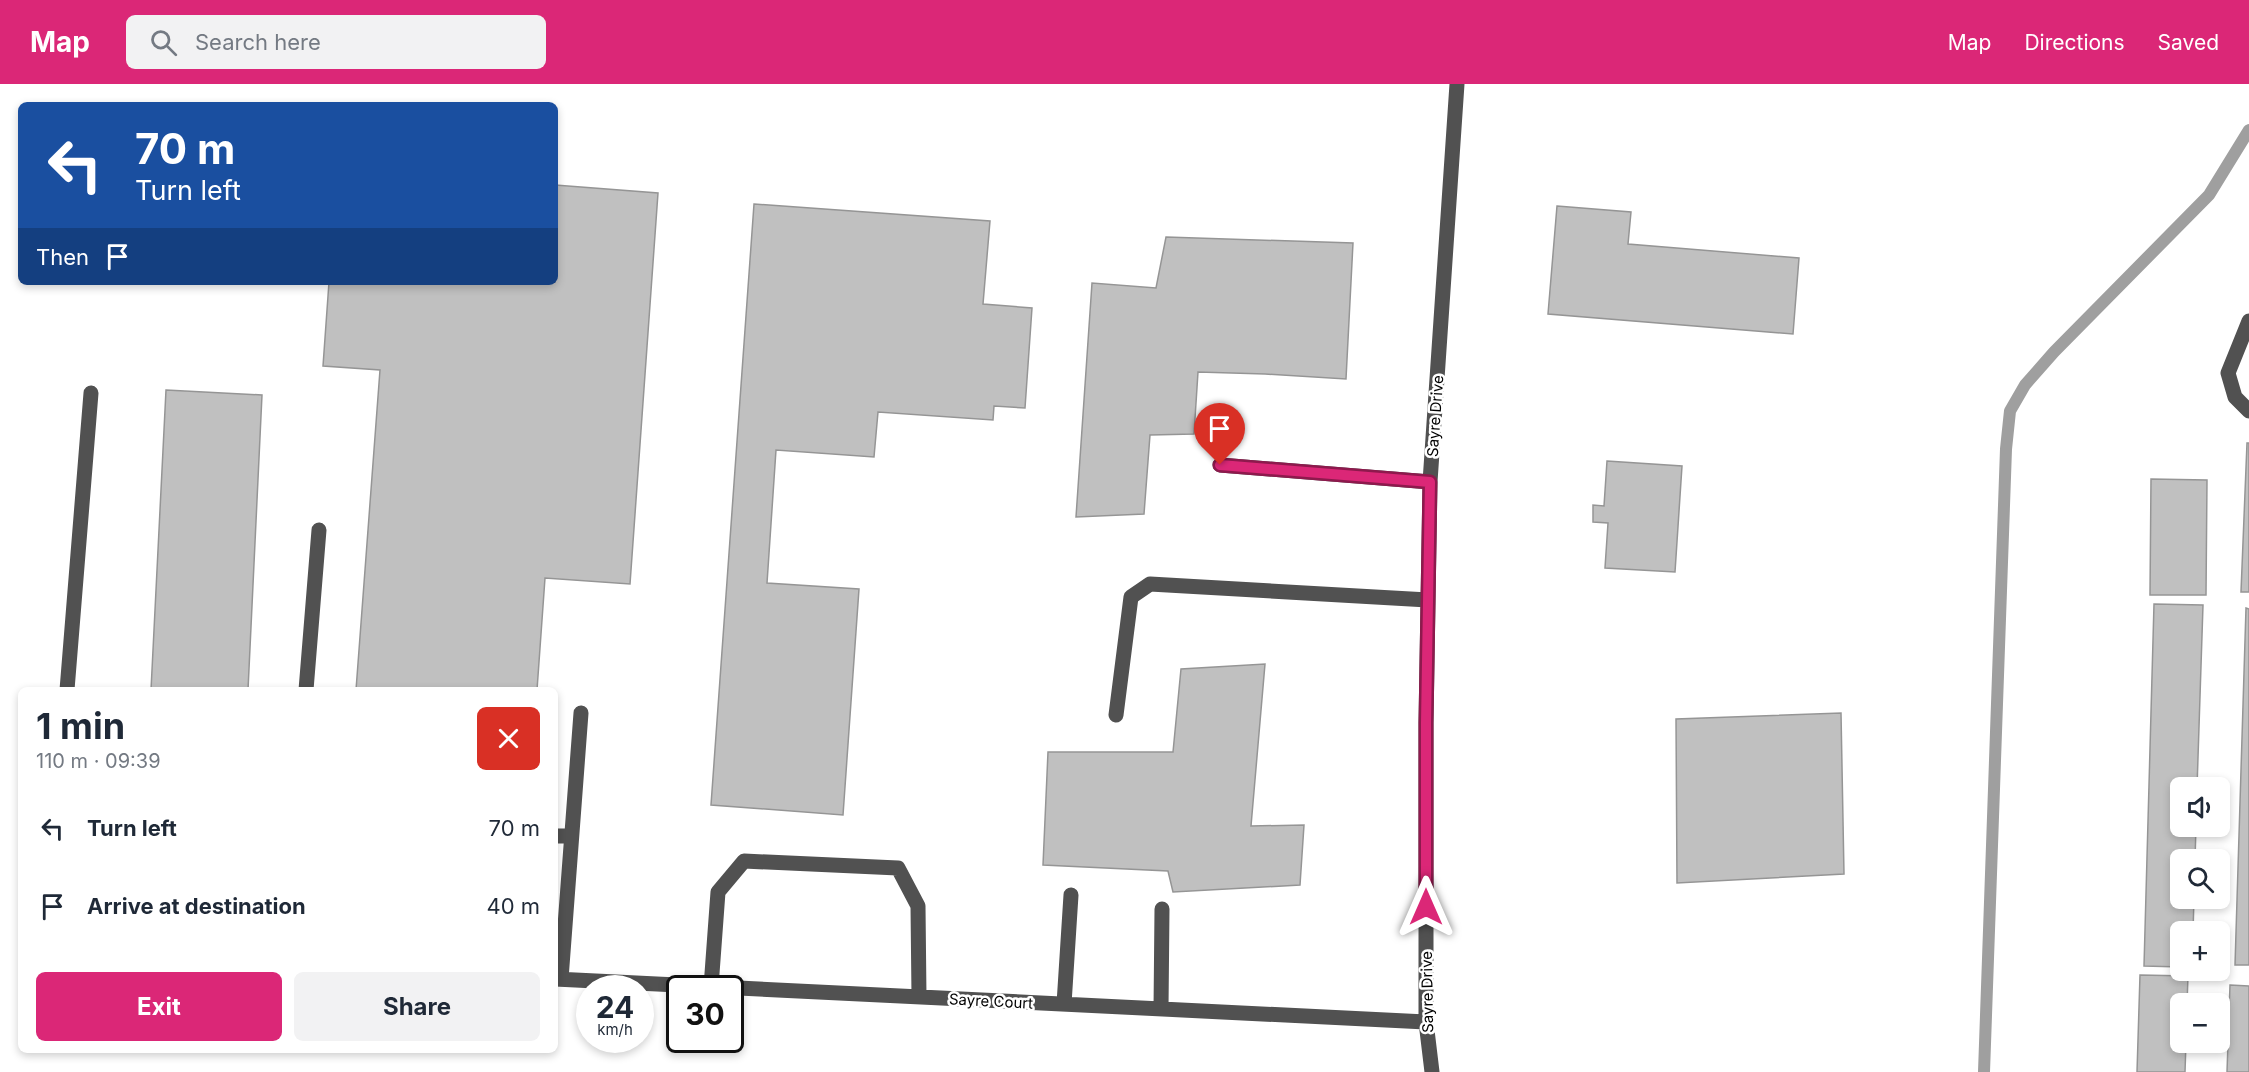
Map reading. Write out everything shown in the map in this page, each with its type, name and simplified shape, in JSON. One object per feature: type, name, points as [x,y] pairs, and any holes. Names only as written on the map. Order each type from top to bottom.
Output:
[{"type":"street","name":"Sayre Drive","points":[[1432,1072],[1426,1022],[1430,482],[1456,84]]},
{"type":"street","points":[[2249,321],[2228,373],[2235,398],[2249,411]]},
{"type":"street","points":[[67,687],[91,393]]},
{"type":"street","points":[[1220,465],[1430,482]]},
{"type":"street","points":[[306,687],[319,530]]},
{"type":"street","points":[[1116,715],[1131,597],[1150,584],[1428,600]]},
{"type":"street","points":[[558,979],[581,713]]},
{"type":"street","points":[[558,836],[572,837]]},
{"type":"street","points":[[712,975],[718,892],[744,861],[898,868],[918,906],[919,997]]},
{"type":"street","points":[[1064,1004],[1071,895]]},
{"type":"street","points":[[1161,1009],[1162,909]]},
{"type":"street","name":"Sayre Court","points":[[558,979],[666,985]]},
{"type":"street","name":"Sayre Court","points":[[744,989],[1426,1022]]},
{"type":"building","points":[[558,185],[658,193],[630,584],[545,578],[537,687],[356,687],[380,370],[323,366],[329,285],[558,285]]},
{"type":"building","points":[[754,204],[990,221],[983,304],[1032,308],[1025,408],[994,406],[993,420],[878,412],[874,457],[776,450],[767,583],[859,589],[843,815],[711,805]]},
{"type":"building","points":[[1557,206],[1631,212],[1628,244],[1799,258],[1793,334],[1548,314]]},
{"type":"building","points":[[1166,237],[1353,243],[1346,379],[1198,372],[1194,434],[1150,435],[1144,514],[1076,517],[1092,283],[1156,288]]},
{"type":"building","points":[[166,390],[262,395],[248,687],[151,687]]},
{"type":"building","points":[[2247,443],[2249,443],[2249,592],[2241,592]]},
{"type":"building","points":[[1607,461],[1682,466],[1675,572],[1605,568],[1608,523],[1593,522],[1593,505],[1604,506]]},
{"type":"building","points":[[2151,479],[2207,480],[2206,595],[2150,595]]},
{"type":"building","points":[[2154,604],[2203,605],[2197,777],[2170,777],[2170,837],[2196,837],[2195,849],[2170,849],[2170,909],[2194,909],[2193,921],[2170,921],[2170,967],[2144,966]]},
{"type":"building","points":[[2246,608],[2249,609],[2249,965],[2235,965]]},
{"type":"building","points":[[1265,664],[1251,826],[1304,825],[1300,885],[1173,892],[1168,871],[1043,865],[1048,752],[1173,752],[1181,669]]},
{"type":"building","points":[[1841,713],[1844,874],[1677,883],[1676,719]]},
{"type":"building","points":[[2140,975],[2170,976],[2170,981],[2188,981],[2187,993],[2170,993],[2170,1053],[2186,1053],[2185,1072],[2137,1072]]},
{"type":"building","points":[[2230,985],[2249,986],[2249,1072],[2227,1072],[2228,1053],[2230,1053]]},
{"type":"waterway","points":[[1984,1072],[2006,449],[2010,411],[2025,385],[2054,352],[2209,195],[2249,130]]},
{"type":"route","points":[[1220,465],[1430,482],[1426,907]]}]
